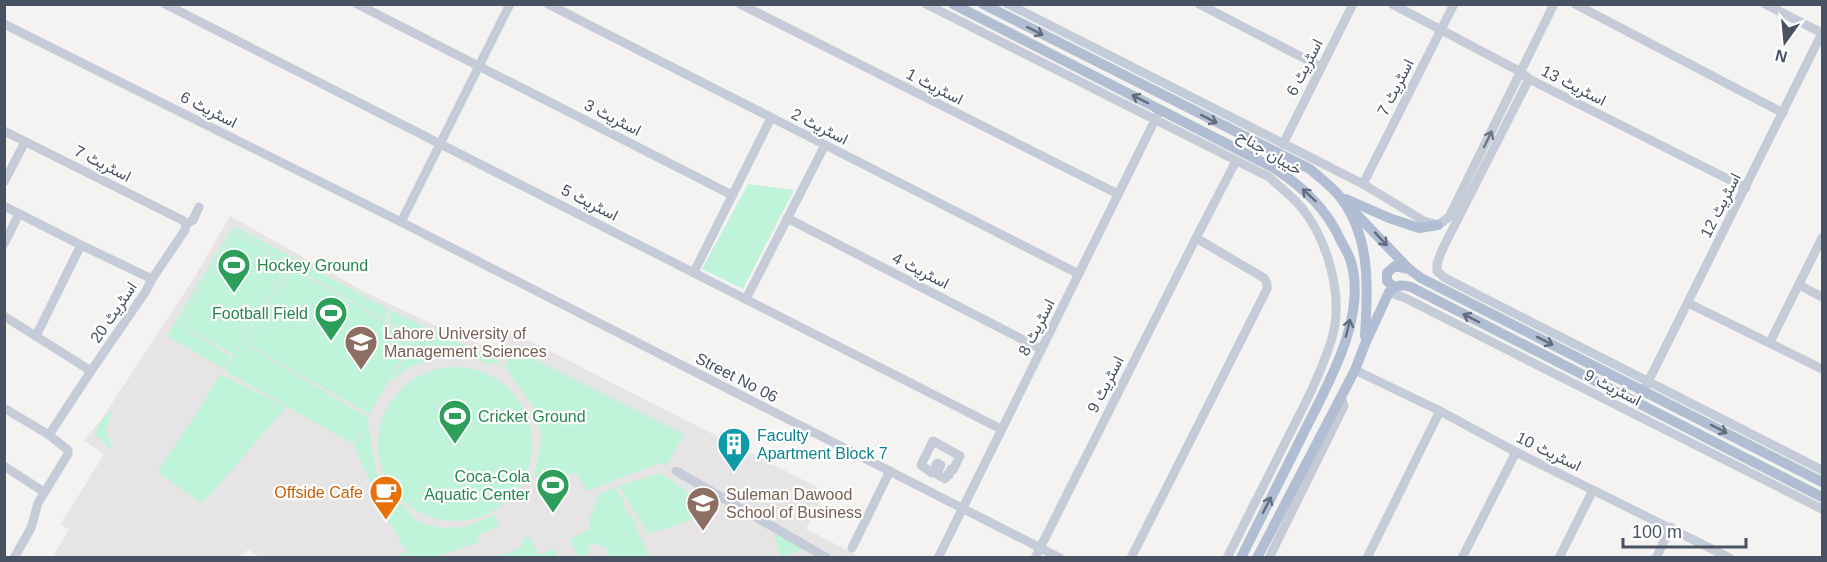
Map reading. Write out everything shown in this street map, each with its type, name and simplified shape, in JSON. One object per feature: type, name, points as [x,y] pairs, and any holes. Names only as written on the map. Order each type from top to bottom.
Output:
[{"type":"main road","name":"خیبان جناح","points":[[953,4],[1161,109],[1301,188],[1319,205],[1334,226],[1351,261],[1354,284],[1351,316],[1342,351],[1321,385],[1241,558]]},
{"type":"main road","name":"خیبان جناح","points":[[983,4],[1310,169],[1340,196],[1355,221],[1366,266],[1368,289],[1365,344]]},
{"type":"main road","points":[[1340,196],[1389,218],[1419,228],[1438,225]]},
{"type":"main road","points":[[1340,196],[1409,269],[1421,278],[1646,386],[1822,482]]},
{"type":"main road","name":"خیبان جناح","points":[[1257,558],[1355,370],[1392,289],[1387,281],[1387,273],[1395,266],[1409,269]]},
{"type":"main road","points":[[1392,289],[1403,284],[1411,287],[1822,497]]},
{"type":"street","name":"اسٹریٹ 5","points":[[165,4],[1001,429]]},
{"type":"street","points":[[184,14],[190,4]]},
{"type":"street","points":[[357,4],[480,65]]},
{"type":"street","points":[[401,222],[510,4]]},
{"type":"street","name":"اسٹریٹ 2","points":[[548,4],[1079,274]]},
{"type":"street","name":"اسٹریٹ 1","points":[[740,4],[1118,194]]},
{"type":"street","points":[[926,4],[1236,161],[1271,172],[1312,224],[1322,243],[1333,277],[1336,308],[1333,336],[1321,385],[1227,558]]},
{"type":"street","points":[[1008,4],[1363,184],[1424,221],[1438,225],[1449,217],[1554,4]]},
{"type":"street","points":[[1199,4],[1321,67]]},
{"type":"street","name":"اسٹریٹ 6","points":[[1283,144],[1353,4]]},
{"type":"street","name":"اسٹریٹ 13","points":[[1392,4],[1521,72],[1529,79],[1746,188]]},
{"type":"street","name":"اسٹریٹ 7","points":[[1363,184],[1454,4]]},
{"type":"street","points":[[1575,4],[1783,113]]},
{"type":"street","points":[[1765,4],[1822,33]]},
{"type":"street","name":"اسٹریٹ 6","points":[[4,24],[401,222]]},
{"type":"street","name":"اسٹریٹ 12","points":[[1646,386],[1822,33]]},
{"type":"street","name":"اسٹریٹ 3","points":[[480,65],[732,195]]},
{"type":"street","points":[[1529,79],[1450,233],[1437,262],[1437,272],[1646,386],[1822,470]]},
{"type":"street","name":"اسٹریٹ 8","points":[[938,558],[1161,109]]},
{"type":"street","points":[[694,272],[771,118]]},
{"type":"street","name":"اسٹریٹ 7","points":[[4,131],[186,224]]},
{"type":"street","points":[[4,183],[25,141]]},
{"type":"street","points":[[746,299],[825,145]]},
{"type":"street","name":"اسٹریٹ 9","points":[[1035,558],[1236,161]]},
{"type":"street","points":[[4,206],[152,279]]},
{"type":"street","name":"اسٹریٹ 20","points":[[49,435],[146,291],[185,230],[186,224],[193,220],[199,207]]},
{"type":"street","points":[[4,244],[19,214]]},
{"type":"street","name":"اسٹریٹ 4","points":[[787,218],[1041,349]]},
{"type":"street","name":"Street No 06","points":[[401,222],[1060,558]]},
{"type":"street","points":[[1131,558],[1267,289],[1264,278],[1196,238]]},
{"type":"street","points":[[1770,342],[1822,238]]},
{"type":"street","points":[[36,336],[81,245]]},
{"type":"street","points":[[1799,285],[1822,297]]},
{"type":"street","name":"اسٹریٹ 9","points":[[1392,289],[1405,298],[1822,509]]},
{"type":"street","points":[[1688,303],[1822,369]]},
{"type":"street","points":[[4,316],[91,370]]},
{"type":"street","name":"اسٹریٹ 10","points":[[1355,370],[1730,558]]},
{"type":"street","points":[[1269,558],[1344,406],[1341,397]]},
{"type":"street","points":[[4,408],[49,435],[68,450],[68,454],[35,509],[31,528],[14,558]]},
{"type":"street","points":[[1366,558],[1440,411]]},
{"type":"street","points":[[933,441],[960,456],[953,470],[951,469],[945,478],[937,474],[941,465],[937,463],[932,472],[921,465],[933,441]]},
{"type":"street","points":[[1462,558],[1516,452]]},
{"type":"street","points":[[4,466],[44,492]]},
{"type":"street","points":[[676,471],[827,558]]},
{"type":"street","points":[[852,548],[890,471]]},
{"type":"street","points":[[1559,558],[1593,490]]},
{"type":"street","points":[[1656,558],[1671,527]]},
{"type":"shaded area","name":"Lahore University of Management Sciences","points":[[230,216],[363,291],[446,331],[498,351],[508,330],[825,491],[806,529],[861,557],[262,558],[248,550],[237,558],[52,558],[69,530],[61,524],[104,454],[84,440],[101,420],[196,275]]},
{"type":"green space","points":[[748,184],[794,190],[743,289],[702,269]]},
{"type":"green space","points":[[234,226],[386,308],[387,322],[294,267],[248,346],[367,417],[377,477],[418,522],[440,528],[464,527],[494,515],[499,526],[477,536],[479,542],[436,557],[394,557],[406,551],[389,522],[354,447],[366,420],[353,444],[225,371],[290,263],[231,229]]},
{"type":"green space","points":[[231,230],[233,232],[179,324],[231,357],[224,369],[167,336]]},
{"type":"green space","name":"Hockey Ground","points":[[234,232],[288,263],[234,355],[180,324]]},
{"type":"green space","name":"Football Field","points":[[294,269],[413,339],[369,414],[249,345]]},
{"type":"green space","points":[[389,310],[502,362],[486,364],[476,358],[449,357],[427,360],[408,368],[389,383],[416,338],[390,323]]},
{"type":"green space","points":[[513,349],[684,434],[667,465],[660,463],[587,491],[575,472],[544,485],[534,476],[542,439],[532,405],[505,367]]},
{"type":"green space","name":"Cricket Ground","points":[[455,367],[484,373],[498,380],[509,390],[519,401],[526,415],[532,444],[526,473],[519,487],[509,498],[498,508],[484,515],[455,521],[426,515],[412,508],[401,498],[391,487],[384,473],[378,444],[384,415],[391,401],[401,390],[412,380],[426,373]]},
{"type":"green space","points":[[220,374],[286,407],[201,503],[157,472]]},
{"type":"green space","points":[[113,409],[106,429],[113,452],[100,438],[94,437],[101,420]]},
{"type":"green space","points":[[660,473],[716,511],[649,534],[618,486]]},
{"type":"green space","points":[[615,487],[623,500],[625,511],[634,519],[650,557],[606,557],[609,549],[591,542],[586,556],[577,555],[570,539],[590,530],[589,521],[598,495]]},
{"type":"green space","points":[[777,532],[808,548],[781,557],[774,537]]},
{"type":"green space","points":[[529,536],[538,555],[555,549],[557,557],[490,557],[516,550],[525,537]]},
{"type":"place","name":"Hockey Ground","points":[[234,294]]},
{"type":"place","name":"Football Field","points":[[331,342]]},
{"type":"place","name":"Lahore University of Management Sciences","points":[[361,371]]},
{"type":"place","name":"Cricket Ground","points":[[455,445]]},
{"type":"place","name":"Faculty Apartment Block 7","points":[[734,473]]},
{"type":"place","name":"Coca-Cola Aquatic Center","points":[[553,514]]},
{"type":"place","name":"Offside Cafe","points":[[386,521]]},
{"type":"place","name":"Suleman Dawood School of Business","points":[[703,532]]}]
